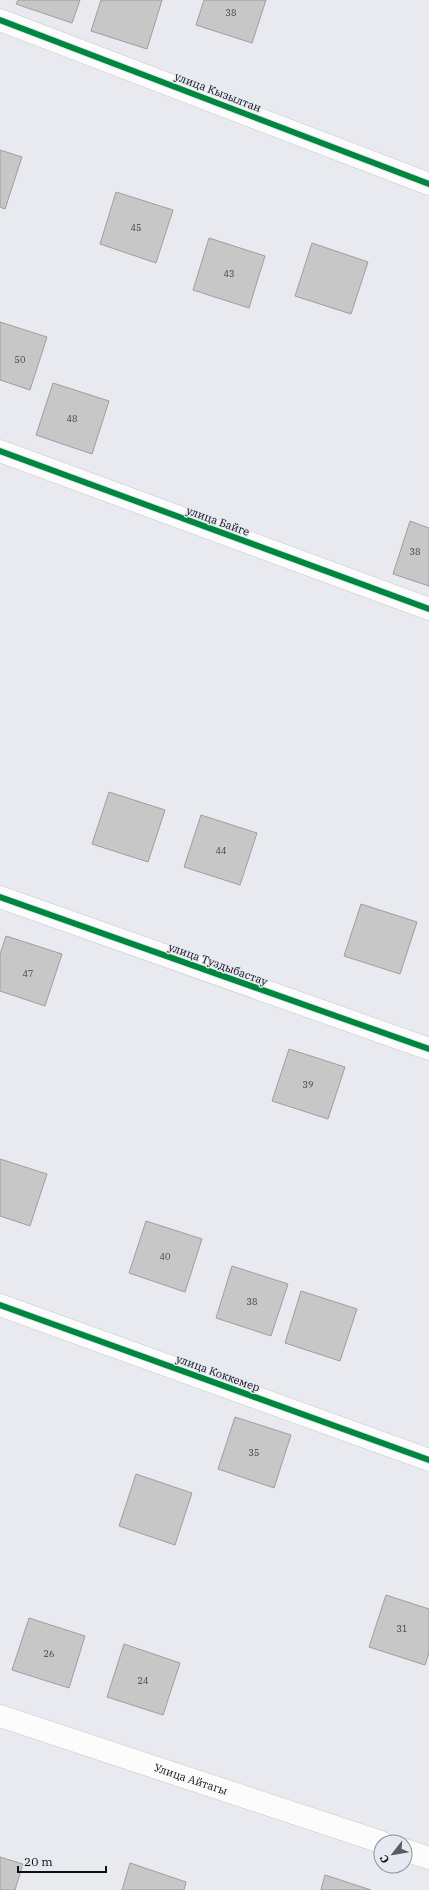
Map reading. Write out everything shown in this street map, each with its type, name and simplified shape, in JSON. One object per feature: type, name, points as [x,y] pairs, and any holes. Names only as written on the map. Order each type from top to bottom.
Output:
[{"type":"street","name":"улица Кызылтан","points":[[0,20],[429,184]]},
{"type":"street","name":"улица Байге","points":[[0,451],[429,609]]},
{"type":"street","name":"улица Туздыбастау","points":[[0,897],[429,1049]]},
{"type":"street","name":"улица Коккемер","points":[[0,1304],[429,1460]]},
{"type":"street","name":"Улица Айтагы","points":[[0,1716],[373,1839]]},
{"type":"street","points":[[413,1853],[429,1858]]},
{"type":"building","points":[[18,0],[80,0],[72,23],[16,4]]},
{"type":"building","points":[[101,0],[162,0],[147,49],[91,31]]},
{"type":"building","points":[[204,0],[266,0],[252,43],[196,25]]},
{"type":"building","points":[[0,150],[22,157],[5,209],[0,207]]},
{"type":"building","points":[[116,192],[173,210],[156,263],[100,244]]},
{"type":"building","points":[[209,238],[265,256],[249,308],[193,290]]},
{"type":"building","points":[[312,243],[368,262],[351,314],[295,296]]},
{"type":"building","points":[[0,322],[47,337],[30,390],[0,380]]},
{"type":"building","points":[[53,383],[109,401],[92,454],[36,435]]},
{"type":"building","points":[[410,521],[429,528],[429,586],[393,574]]},
{"type":"building","points":[[109,792],[165,810],[148,862],[92,844]]},
{"type":"building","points":[[201,815],[257,833],[240,885],[184,867]]},
{"type":"building","points":[[361,904],[417,922],[400,974],[344,956]]},
{"type":"building","points":[[6,936],[62,954],[45,1006],[0,991],[0,954]]},
{"type":"building","points":[[289,1049],[345,1067],[328,1119],[272,1101]]},
{"type":"building","points":[[0,1159],[47,1174],[30,1226],[0,1216]]},
{"type":"building","points":[[146,1221],[202,1239],[185,1292],[129,1273]]},
{"type":"building","points":[[232,1266],[288,1284],[271,1336],[216,1318]]},
{"type":"building","points":[[301,1291],[357,1309],[340,1361],[285,1343]]},
{"type":"building","points":[[235,1417],[291,1435],[274,1488],[218,1469]]},
{"type":"building","points":[[136,1474],[192,1493],[175,1545],[119,1526]]},
{"type":"building","points":[[386,1595],[429,1609],[429,1653],[425,1665],[369,1647]]},
{"type":"building","points":[[29,1618],[85,1636],[69,1688],[12,1670]]},
{"type":"building","points":[[124,1644],[180,1663],[163,1715],[107,1697]]},
{"type":"building","points":[[0,1857],[23,1864],[15,1890],[0,1890]]},
{"type":"building","points":[[130,1863],[186,1882],[184,1890],[122,1890]]},
{"type":"building","points":[[325,1875],[371,1890],[321,1890]]},
{"type":"cycle path","points":[[0,20],[429,184]]},
{"type":"cycle path","points":[[0,451],[429,609]]},
{"type":"cycle path","points":[[0,897],[429,1049]]},
{"type":"cycle path","points":[[0,1305],[429,1460]]}]
